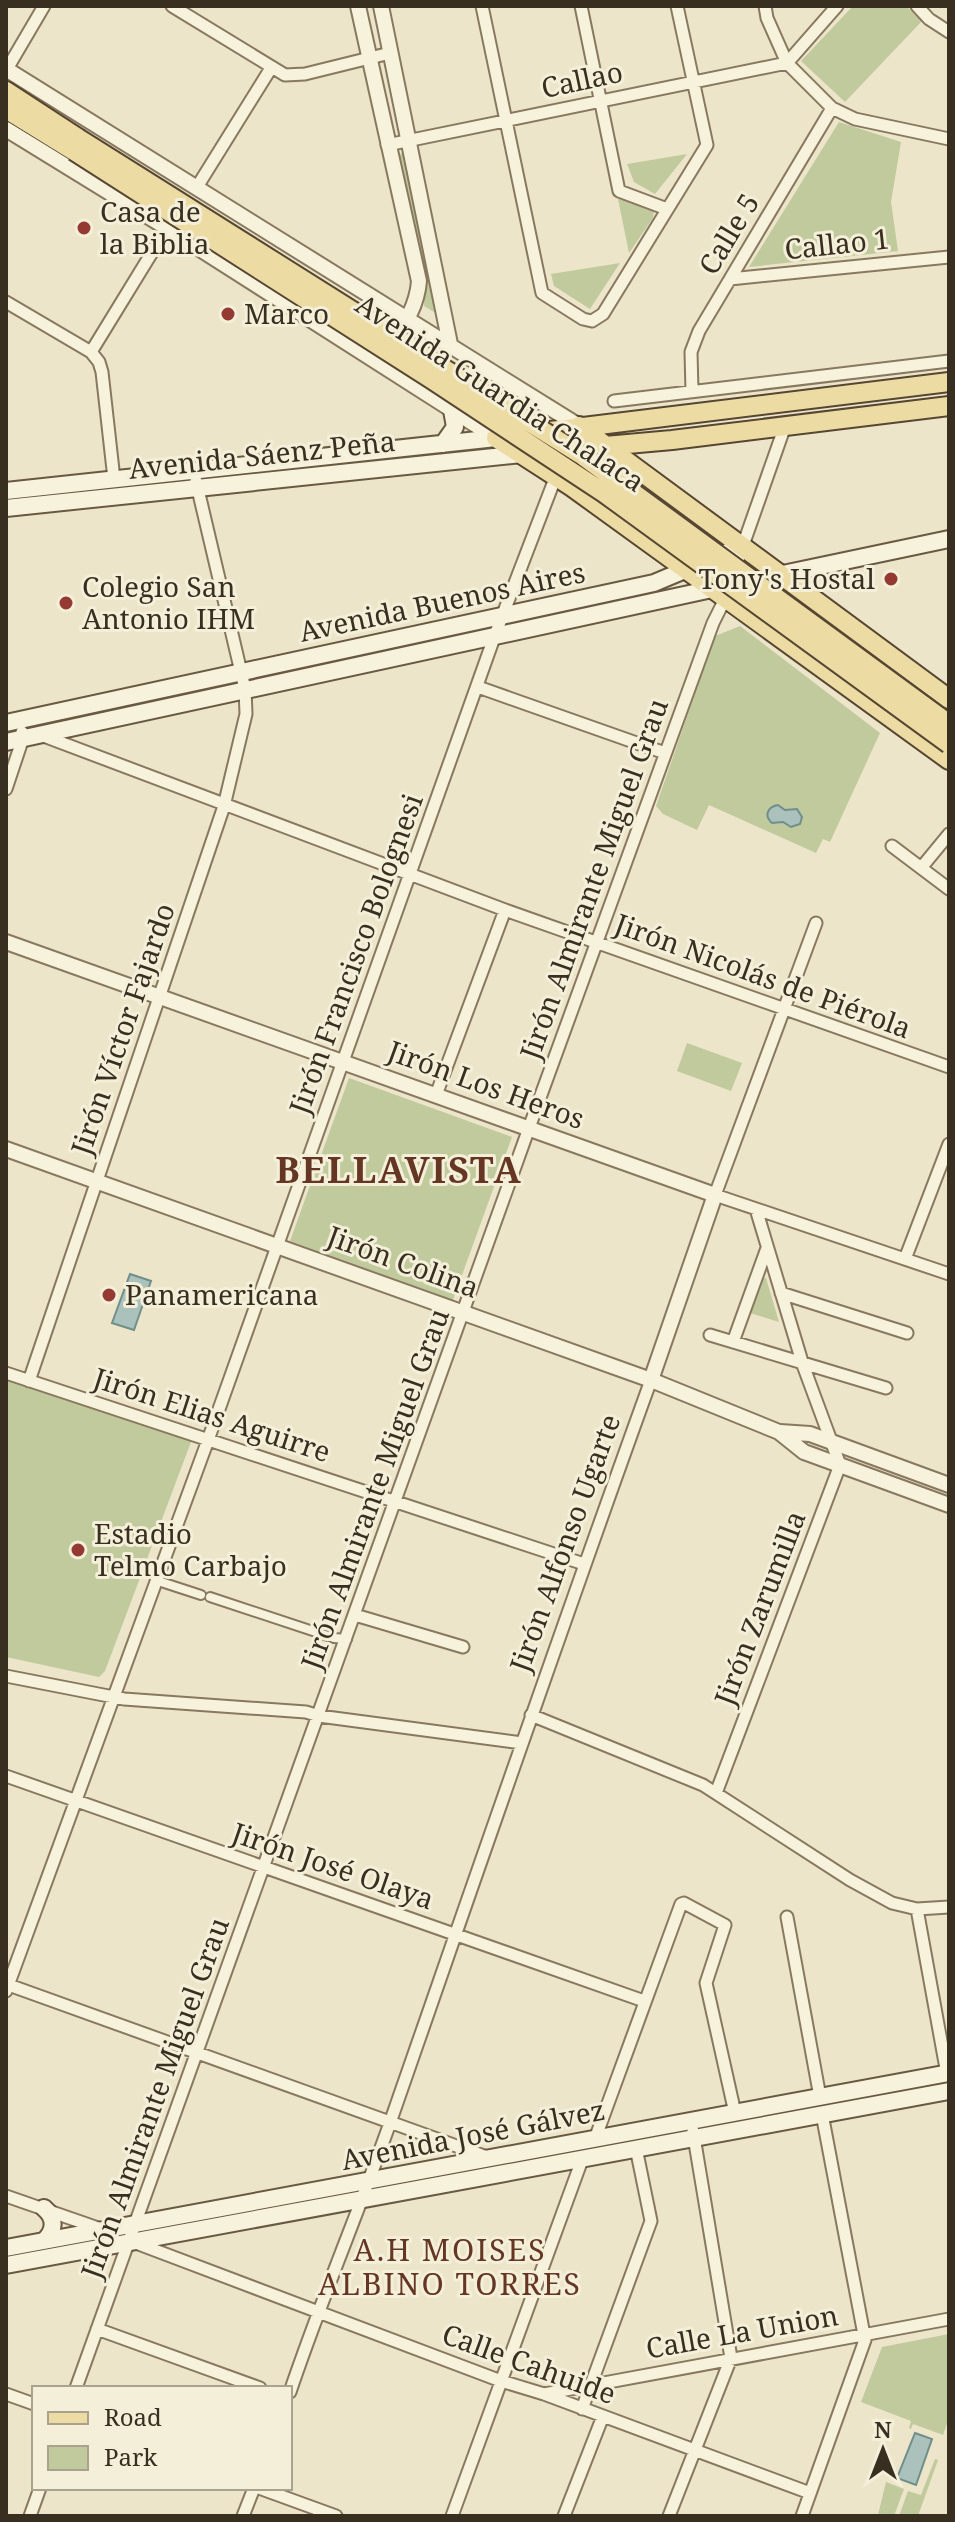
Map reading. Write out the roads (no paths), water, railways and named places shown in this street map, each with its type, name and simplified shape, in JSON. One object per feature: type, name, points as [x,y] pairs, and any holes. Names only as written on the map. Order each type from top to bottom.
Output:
[{"type":"main road","name":"Avenida Guardia Chalaca","points":[[6,91],[76,145],[604,493],[949,744]]},
{"type":"main road","name":"Avenida Guardia Chalaca","points":[[6,109],[76,145],[583,456],[949,724]]},
{"type":"main road","points":[[496,438],[949,382]]},
{"type":"main road","points":[[522,454],[949,406]]},
{"type":"main road","points":[[443,444],[455,427],[452,410]]},
{"type":"main road","name":"Avenida Guardia Chalaca","points":[[579,426],[949,699]]},
{"type":"main road","name":"Avenida Guardia Chalaca","points":[[496,438],[556,476],[949,760]]},
{"type":"main road","name":"Avenida Sáenz Peña","points":[[6,491],[496,438]]},
{"type":"main road","name":"Avenida Sáenz Peña","points":[[6,508],[522,454]]},
{"type":"main road","points":[[778,575],[949,539]]},
{"type":"main road","name":"Avenida Buenos Aires","points":[[6,742],[503,616],[654,583],[742,546]]},
{"type":"main road","name":"Avenida Buenos Aires","points":[[20,720],[719,593]]},
{"type":"main road","name":"Avenida José Gálvez","points":[[6,2265],[132,2232],[367,2181],[595,2139],[693,2129],[948,2079]]},
{"type":"main road","name":"Avenida José Gálvez","points":[[6,2248],[103,2230],[132,2232],[361,2199],[636,2148],[735,2113],[821,2106]]},
{"type":"main road","points":[[44,2208],[51,2216],[53,2226],[44,2241]]},
{"type":"street","points":[[6,69],[44,6]]},
{"type":"street","points":[[172,6],[285,75],[305,74],[390,53]]},
{"type":"street","points":[[358,6],[419,281],[418,294],[409,318],[378,363]]},
{"type":"street","points":[[381,6],[450,344]]},
{"type":"street","points":[[482,6],[542,293],[583,319],[592,321],[603,314],[707,145],[677,6]]},
{"type":"street","points":[[581,6],[619,191],[667,209]]},
{"type":"street","points":[[765,6],[767,18],[787,63],[832,108],[855,119],[949,139]]},
{"type":"street","points":[[787,63],[837,6]]},
{"type":"street","points":[[917,6],[929,19],[949,32]]},
{"type":"street","name":"Callao","points":[[387,145],[787,63]]},
{"type":"street","points":[[197,187],[271,68]]},
{"type":"street","name":"Avenida Guardia Chalaca","points":[[6,69],[579,426]]},
{"type":"street","name":"Calle 5","points":[[692,391],[690,365],[694,341],[832,108]]},
{"type":"street","name":"Avenida Guardia Chalaca","points":[[6,129],[496,438]]},
{"type":"street","points":[[91,352],[167,228]]},
{"type":"street","name":"Callao 1","points":[[730,279],[949,257]]},
{"type":"street","points":[[6,302],[91,352],[99,362],[114,479]]},
{"type":"street","points":[[614,401],[949,361]]},
{"type":"street","name":"Jirón Almirante Miguel Grau","points":[[77,2386],[713,623],[719,593],[742,546],[785,426]]},
{"type":"street","name":"Jirón Víctor Fajardo","points":[[29,1381],[224,806],[246,714],[243,681],[194,471]]},
{"type":"street","name":"Jirón Francisco Bolognesi","points":[[7,1987],[208,1440],[495,635],[556,476]]},
{"type":"street","points":[[478,687],[665,753]]},
{"type":"street","points":[[6,789],[32,737],[20,720]]},
{"type":"street","name":"Jirón Nicolás de Piérola","points":[[32,737],[505,910],[949,1067]]},
{"type":"street","points":[[921,868],[949,834]]},
{"type":"street","points":[[892,846],[949,889]]},
{"type":"street","points":[[436,1095],[505,910]]},
{"type":"street","name":"Jirón Alfonso Ugarte","points":[[361,2199],[715,1195],[816,923]]},
{"type":"street","name":"Jirón Los Heros","points":[[6,942],[715,1195],[949,1274]]},
{"type":"street","points":[[905,1259],[949,1144]]},
{"type":"street","name":"Jirón Colina","points":[[6,1149],[651,1380],[779,1432],[804,1452],[949,1505]]},
{"type":"street","points":[[756,1209],[803,1365],[840,1465]]},
{"type":"street","points":[[733,1342],[767,1248]]},
{"type":"street","points":[[781,1293],[907,1333]]},
{"type":"street","points":[[710,1335],[886,1388]]},
{"type":"street","name":"Jirón Elias Aguirre","points":[[6,1373],[584,1564]]},
{"type":"street","name":"Jirón Colina","points":[[779,1432],[810,1434],[949,1485]]},
{"type":"street","name":"Jirón Zarumilla","points":[[716,1793],[840,1465]]},
{"type":"street","points":[[924,1496],[929,1478]]},
{"type":"street","points":[[155,1580],[334,1638],[347,1639]]},
{"type":"street","points":[[355,1615],[463,1647]]},
{"type":"street","points":[[6,1676],[112,1697],[262,1708],[522,1743]]},
{"type":"street","points":[[531,1715],[650,1762],[716,1793],[850,1880],[892,1903],[917,1909],[949,1907]]},
{"type":"street","name":"Jirón José Olaya","points":[[6,1776],[644,2001]]},
{"type":"street","points":[[595,2139],[644,2001],[684,1903],[725,1925],[706,1983],[735,2113]]},
{"type":"street","points":[[917,1909],[948,2079]]},
{"type":"street","points":[[787,1917],[864,2335],[864,2348],[802,2516]]},
{"type":"street","points":[[7,1987],[493,2158]]},
{"type":"street","points":[[669,2516],[731,2358],[693,2129]]},
{"type":"street","points":[[582,2409],[651,2221],[636,2148]]},
{"type":"street","points":[[452,2516],[583,2157]]},
{"type":"street","points":[[6,2196],[103,2230]]},
{"type":"street","points":[[292,2386],[361,2199]]},
{"type":"street","name":"Calle Cahuide","points":[[132,2232],[318,2310],[501,2381],[544,2394],[810,2493]]},
{"type":"street","name":"Calle La Union","points":[[544,2394],[949,2319]]},
{"type":"street","points":[[97,2329],[254,2386]]},
{"type":"street","points":[[6,2394],[32,2403]]},
{"type":"street","points":[[564,2516],[603,2416]]},
{"type":"street","points":[[30,2516],[39,2490]]},
{"type":"street","points":[[243,2516],[255,2490]]},
{"type":"street","points":[[262,2490],[336,2516]]},
{"type":"water","points":[[778,805],[785,810],[797,809],[802,817],[800,824],[791,827],[783,822],[772,823],[768,812]]},
{"type":"water","points":[[130,1274],[151,1281],[134,1330],[112,1323]]},
{"type":"water","points":[[915,2433],[932,2439],[916,2485],[897,2478]]},
{"type":"place","name":"Casa de la Biblia","points":[[84,228]]},
{"type":"place","name":"Marco","points":[[228,314]]},
{"type":"place","name":"Tony's Hostal","points":[[891,579]]},
{"type":"place","name":"Colegio San Antonio IHM","points":[[66,603]]},
{"type":"place","name":"Panamericana","points":[[109,1295]]},
{"type":"place","name":"Estadio Telmo Carbajo","points":[[78,1550]]},
{"type":"district","name":"BELLAVISTA","points":[[399,1170]]},
{"type":"district","name":"A.H MOISES ALBINO TORRES","points":[[450,2268]]}]
